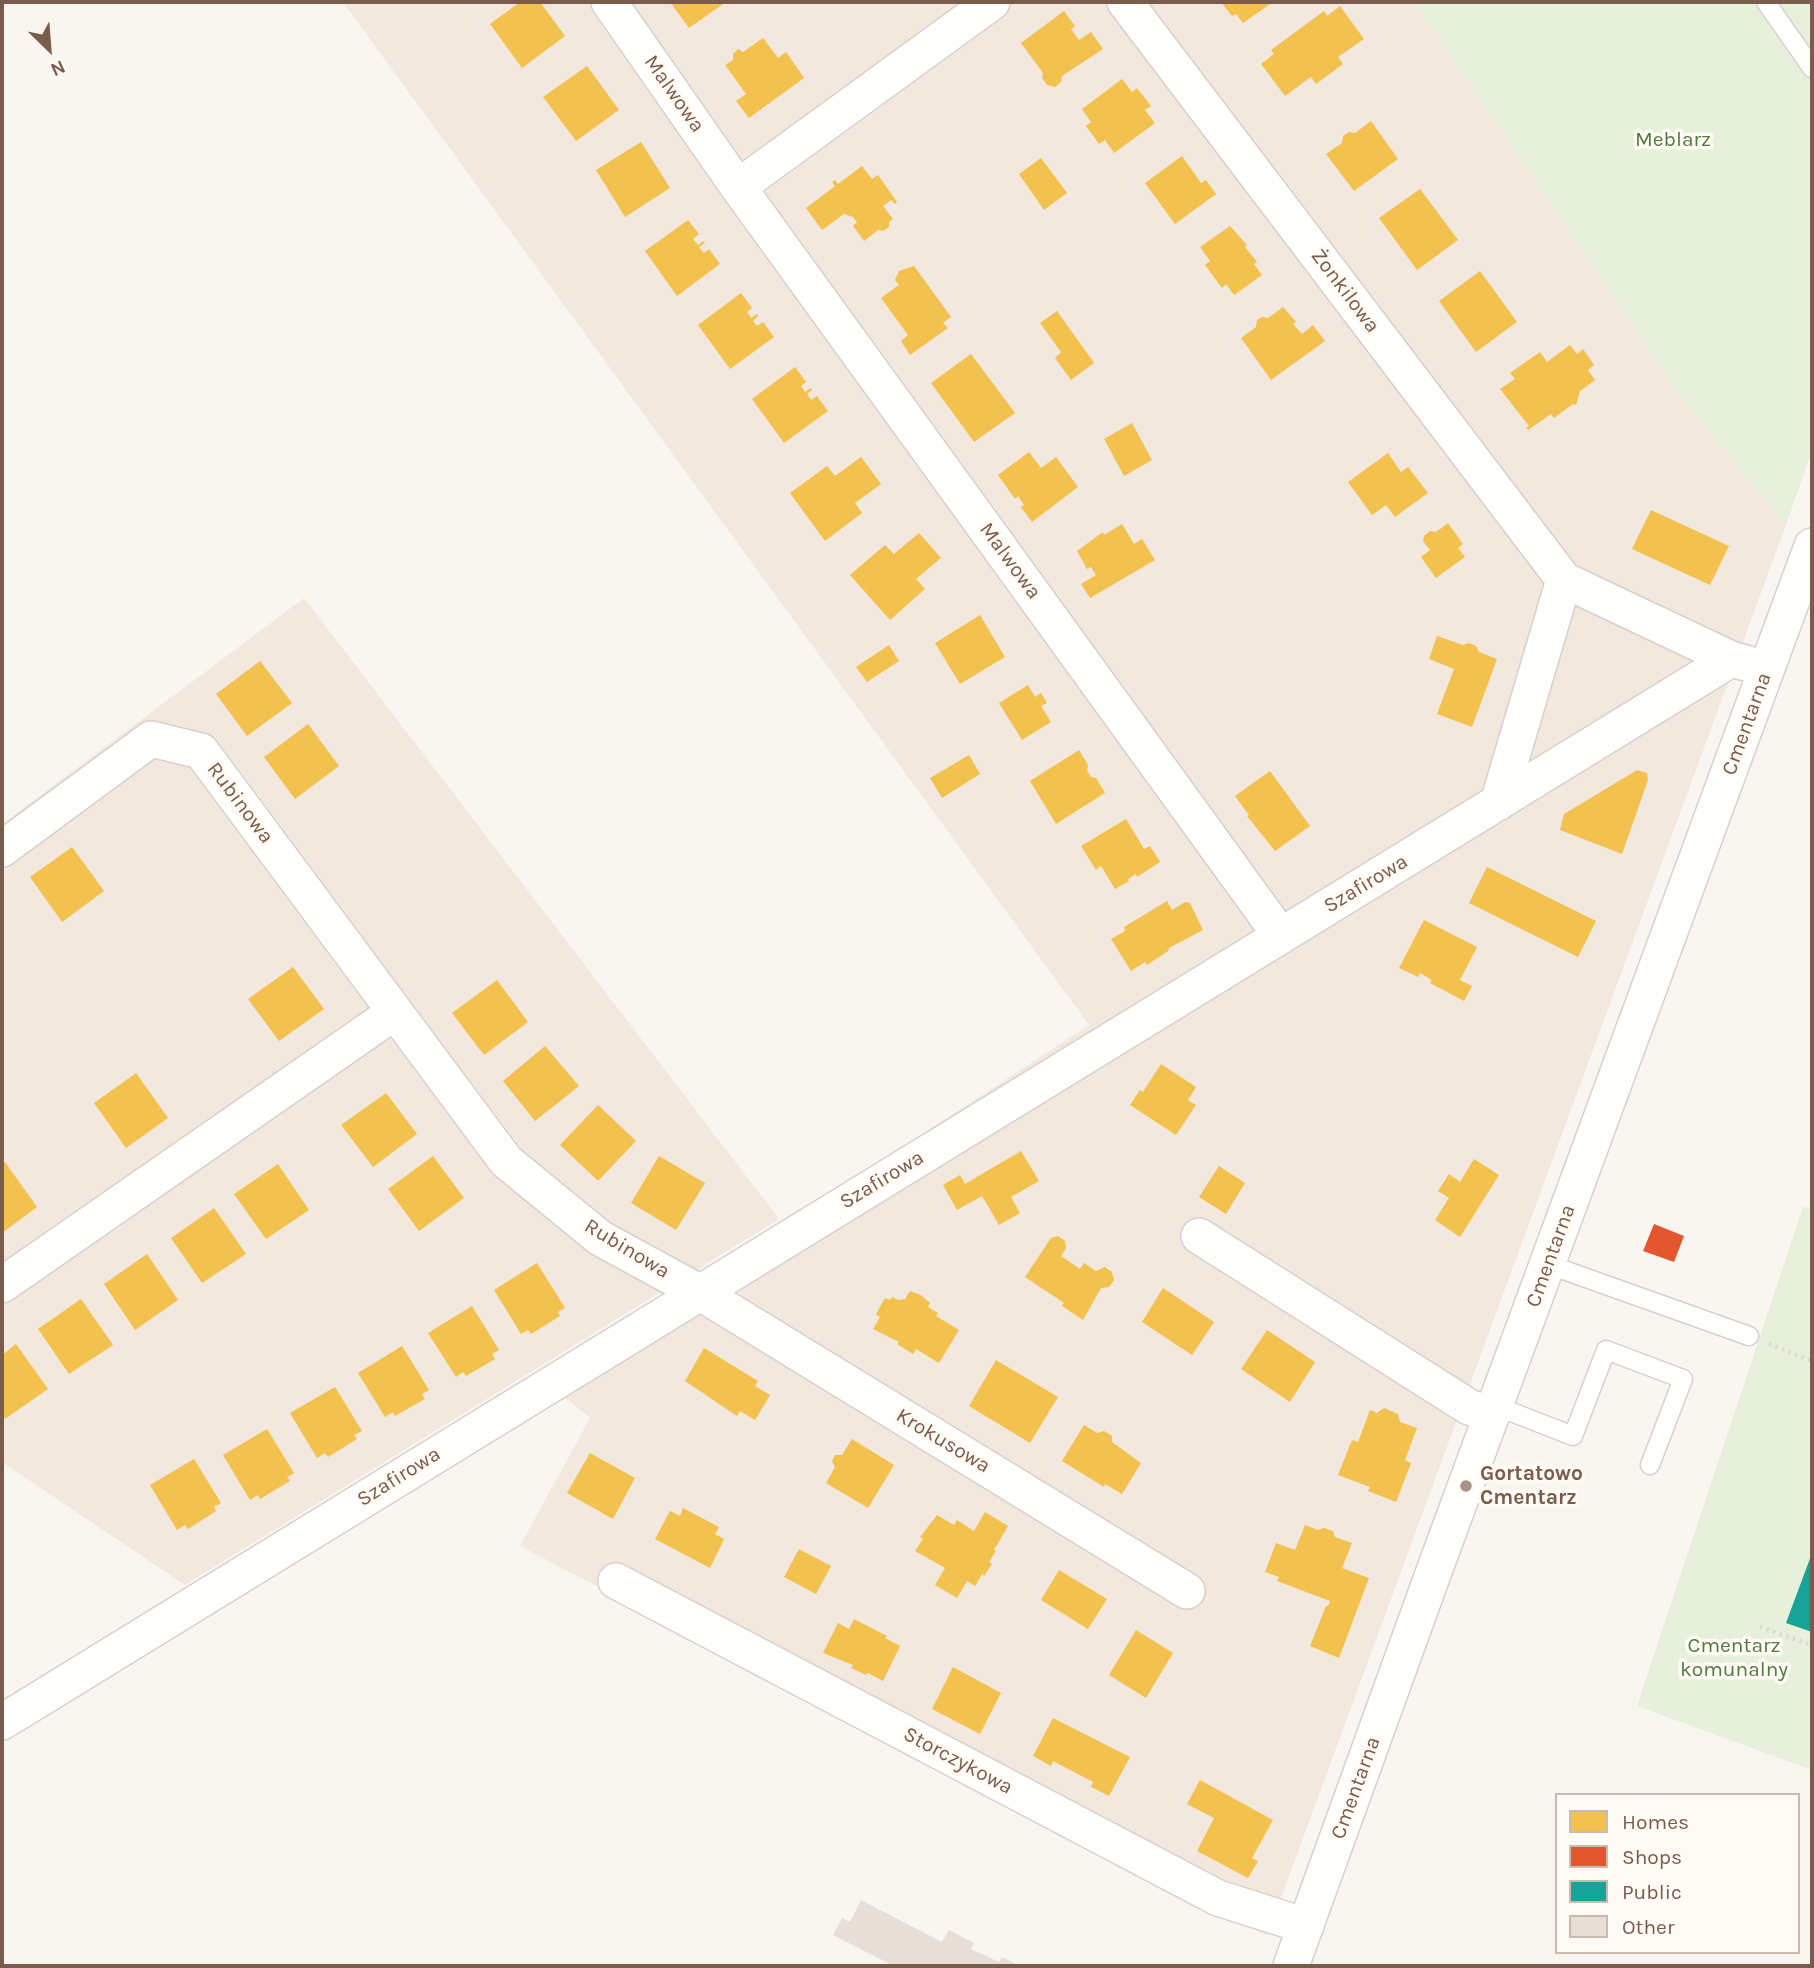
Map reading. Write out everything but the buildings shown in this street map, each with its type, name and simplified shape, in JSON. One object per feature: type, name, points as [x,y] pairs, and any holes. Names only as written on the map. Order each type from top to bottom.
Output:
[{"type":"street","name":"Malwowa","points":[[610,2],[738,187],[1281,936]]},
{"type":"street","points":[[738,187],[992,2]]},
{"type":"street","name":"Żonkilowa","points":[[1125,2],[1564,580],[1731,659]]},
{"type":"street","name":"Cmentarna","points":[[1291,1966],[1812,545]]},
{"type":"street","points":[[1498,803],[1564,580]]},
{"type":"street","points":[[1731,659],[1767,669]]},
{"type":"street","name":"Szafirowa","points":[[2,1721],[1731,659]]},
{"type":"street","name":"Rubinowa","points":[[2,849],[151,739],[201,751],[506,1161],[600,1237],[699,1292]]},
{"type":"street","points":[[2,1285],[395,1012]]},
{"type":"street","points":[[1199,1236],[1469,1407],[1494,1411]]},
{"type":"street","name":"Krokusowa","points":[[699,1292],[1186,1591]]},
{"type":"street","name":"Storczykowa","points":[[616,1581],[1218,1898],[1306,1926]]},
{"type":"lane","points":[[1766,2],[1812,68]]},
{"type":"lane","points":[[1547,1264],[1749,1336]]},
{"type":"lane","points":[[1494,1411],[1573,1436],[1606,1350],[1683,1379],[1650,1465]]},
{"type":"path","points":[[1749,1336],[1812,1361]]},
{"type":"path","points":[[1760,1627],[1812,1645]]},
{"type":"shaded area","points":[[343,2],[1414,2],[1684,401],[1786,525],[1267,1936],[520,1546],[590,1418],[540,1377],[784,1225],[1089,1025]]},
{"type":"shaded area","points":[[304,598],[779,1219],[185,1585],[2,1462],[2,824]]},
{"type":"green space","name":"Meblarz","points":[[1414,2],[1812,2],[1812,450],[1786,525],[1684,401]]},
{"type":"green space","name":"Cmentarz komunalny","points":[[1803,1207],[1812,1208],[1812,1770],[1637,1706]]},
{"type":"place","name":"Gortatowo Cmentarz","points":[[1466,1486]]}]
